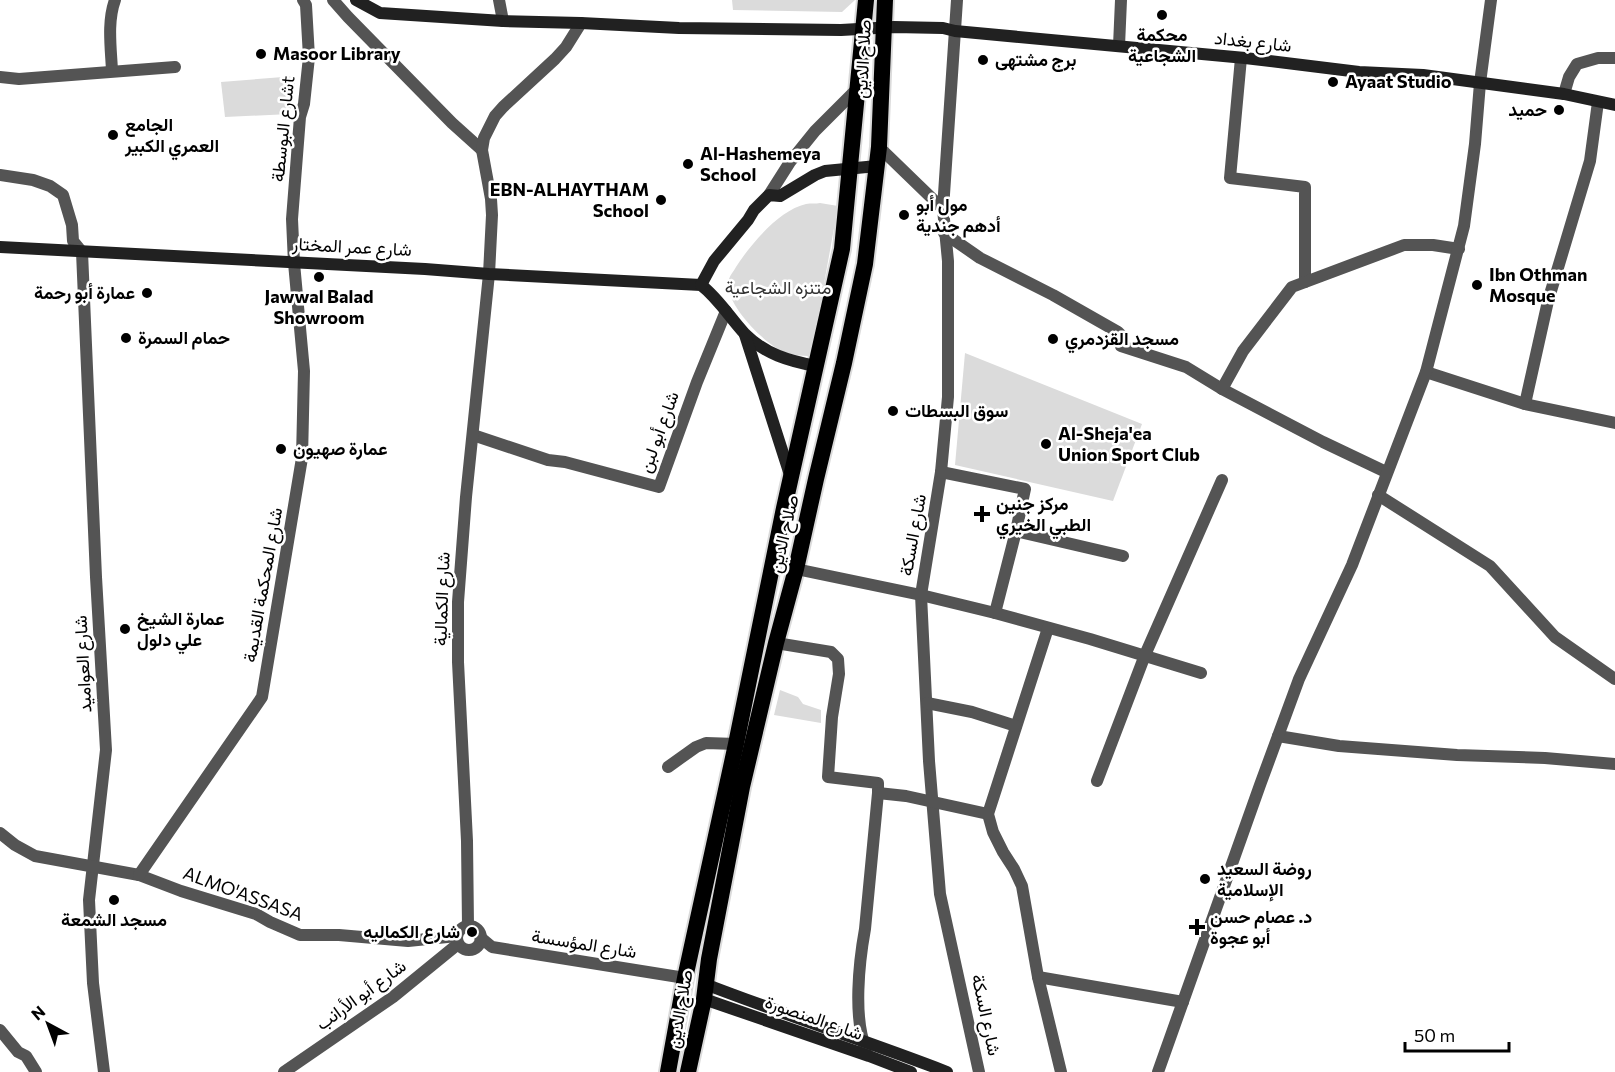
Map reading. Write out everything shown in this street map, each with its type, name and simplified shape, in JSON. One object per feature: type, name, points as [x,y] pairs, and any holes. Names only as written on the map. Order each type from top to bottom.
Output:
[{"type":"highway","name":"صلاح الدين","points":[[668,1072],[685,978],[791,477],[842,249],[866,0]]},
{"type":"highway","name":"صلاح الدين","points":[[688,1072],[742,787],[796,569],[865,264],[879,147],[885,0]]},
{"type":"main road","name":"شارع بغداد","points":[[356,0],[380,13],[503,21],[679,28],[841,30],[943,28],[1359,72],[1423,75],[1564,94],[1615,105]]},
{"type":"main road","points":[[816,366],[797,363],[764,349],[745,334],[702,285],[714,261],[754,210],[769,195],[780,196],[825,171],[877,166]]},
{"type":"main road","name":"شارع عمر المختار","points":[[0,247],[702,285]]},
{"type":"main road","points":[[745,334],[791,477]]},
{"type":"main road","points":[[705,991],[768,1008],[947,1072]]},
{"type":"main road","name":"شارع المنصورة","points":[[705,991],[911,1072]]},
{"type":"street","points":[[112,71],[110,36],[112,7],[115,0]]},
{"type":"street","name":"شارع البوسطةt","points":[[294,262],[292,219],[300,117],[304,104],[309,57],[306,5],[303,0]]},
{"type":"street","points":[[333,0],[452,123],[482,150]]},
{"type":"street","points":[[499,0],[503,21]]},
{"type":"street","name":"شارع السكة","points":[[957,0],[943,209],[948,261],[948,397],[941,472],[921,595],[929,761],[940,894],[980,1072]]},
{"type":"street","points":[[1119,46],[1121,0]]},
{"type":"street","points":[[1158,1072],[1299,679],[1352,565],[1426,372],[1464,225],[1491,0]]},
{"type":"street","points":[[482,150],[484,138],[495,116],[555,59],[566,47],[581,23]]},
{"type":"street","points":[[1241,58],[1230,178],[1305,187],[1305,282]]},
{"type":"street","points":[[1564,94],[1569,77],[1577,64],[1598,58],[1615,58]]},
{"type":"street","points":[[0,77],[19,79],[175,67]]},
{"type":"street","points":[[769,195],[790,162],[815,131],[858,88]]},
{"type":"street","points":[[1525,404],[1548,301],[1590,161],[1598,102]]},
{"type":"street","points":[[879,147],[943,209]]},
{"type":"street","name":"شارع الكمالية","points":[[468,926],[466,824],[458,662],[458,602],[466,497],[489,274],[492,215],[482,150]]},
{"type":"street","name":"شارع العواميد","points":[[0,176],[33,180],[50,186],[63,195],[72,225],[73,241],[82,252],[95,567],[106,750],[89,900],[93,982],[104,1072]]},
{"type":"street","points":[[944,233],[980,258],[1118,332],[1122,336],[1121,346],[1186,367],[1222,389],[1386,472]]},
{"type":"street","points":[[1222,389],[1243,351],[1292,287],[1404,245],[1433,245],[1458,249]]},
{"type":"street","name":"شارع المحكمة القديمة","points":[[139,875],[262,697],[302,458],[304,371],[294,262]]},
{"type":"street","name":"شارع أبو لبن","points":[[473,435],[548,460],[565,462],[658,487],[726,311]]},
{"type":"street","points":[[1426,372],[1525,404],[1615,423]]},
{"type":"street","points":[[941,472],[1025,489],[995,613]]},
{"type":"street","points":[[1097,781],[1145,655],[1222,480]]},
{"type":"street","points":[[1378,495],[1490,566],[1555,636],[1615,679]]},
{"type":"street","points":[[1016,531],[1124,556]]},
{"type":"street","points":[[796,569],[995,613],[1201,673]]},
{"type":"street","points":[[1048,628],[988,814],[993,832],[1022,886],[1038,977],[1061,1072]]},
{"type":"street","points":[[776,643],[831,651],[838,659],[828,777],[878,783],[859,980],[862,1040],[869,1056]]},
{"type":"street","points":[[927,703],[972,712],[1016,726]]},
{"type":"street","points":[[1278,736],[1339,746],[1615,764]]},
{"type":"street","points":[[668,767],[706,742],[736,744]]},
{"type":"street","points":[[878,793],[906,796],[988,814]]},
{"type":"street","name":"ALMO'ASSASA","points":[[0,832],[15,845],[35,856],[139,875],[181,891],[256,914],[300,935],[339,935],[408,941],[458,940]]},
{"type":"street","points":[[468,926],[477,930],[480,937],[479,943],[472,949],[464,949],[458,940],[462,928],[468,926]]},
{"type":"street","name":"شارع المؤسسة","points":[[480,937],[492,947],[685,978]]},
{"type":"street","name":"شارع أبو الأرانب","points":[[284,1072],[393,997],[458,940]]},
{"type":"street","points":[[1038,977],[1183,1002]]},
{"type":"street","points":[[0,1030],[18,1052],[26,1056],[36,1072]]},
{"type":"street","points":[[303,1059],[307,1072]]},
{"type":"green space","points":[[732,0],[855,0],[842,12],[733,10]]},
{"type":"green space","points":[[296,76],[290,114],[225,117],[221,82]]},
{"type":"green space","name":"متنزه الشجاعية","points":[[820,203],[838,206],[811,356],[795,355],[772,345],[745,319],[731,298],[728,288],[729,279],[749,249],[776,221],[796,208],[806,204]]},
{"type":"green space","name":"Al-Sheja'ea Union Sport Club","points":[[965,353],[1142,424],[1113,501],[955,465]]},
{"type":"green space","points":[[780,690],[798,697],[803,704],[821,710],[821,723],[774,715]]},
{"type":"place","name":"محكمة الشجاعية","points":[[1162,15]]},
{"type":"place","name":"Masoor Library","points":[[261,54]]},
{"type":"place","name":"برج مشتهى","points":[[983,60]]},
{"type":"place","name":"Ayaat Studio","points":[[1333,82]]},
{"type":"place","name":"حميد","points":[[1559,110]]},
{"type":"place","name":"الجامع العمري الكبير","points":[[113,135]]},
{"type":"place","name":"Al-Hashemeya School","points":[[688,164]]},
{"type":"place","name":"EBN-ALHAYTHAM School","points":[[661,200]]},
{"type":"place","name":"مول أبو أدهم جندية","points":[[904,215]]},
{"type":"place","name":"Jawwal Balad Showroom","points":[[319,277]]},
{"type":"place","name":"Ibn Othman Mosque","points":[[1477,285]]},
{"type":"place","name":"عمارة أبو رحمة","points":[[147,293]]},
{"type":"place","name":"حمام السمرة","points":[[126,338]]},
{"type":"place","name":"مسجد القزدمري","points":[[1053,339]]},
{"type":"place","name":"سوق البسطات","points":[[893,411]]},
{"type":"place","name":"Al-Sheja'ea Union Sport Club","points":[[1046,444]]},
{"type":"place","name":"عمارة صهيون","points":[[281,449]]},
{"type":"place","name":"مركز جنين الطبي الخيري","points":[[982,514]]},
{"type":"place","name":"عمارة الشيخ علي دلول","points":[[125,629]]},
{"type":"place","name":"روضة السعيد الإسلامية","points":[[1205,879]]},
{"type":"place","name":"مسجد الشمعة","points":[[114,900]]},
{"type":"place","name":"د. عصام حسن أبو عجوة","points":[[1197,927]]},
{"type":"place","name":"شارع الكماليه","points":[[472,932]]}]
